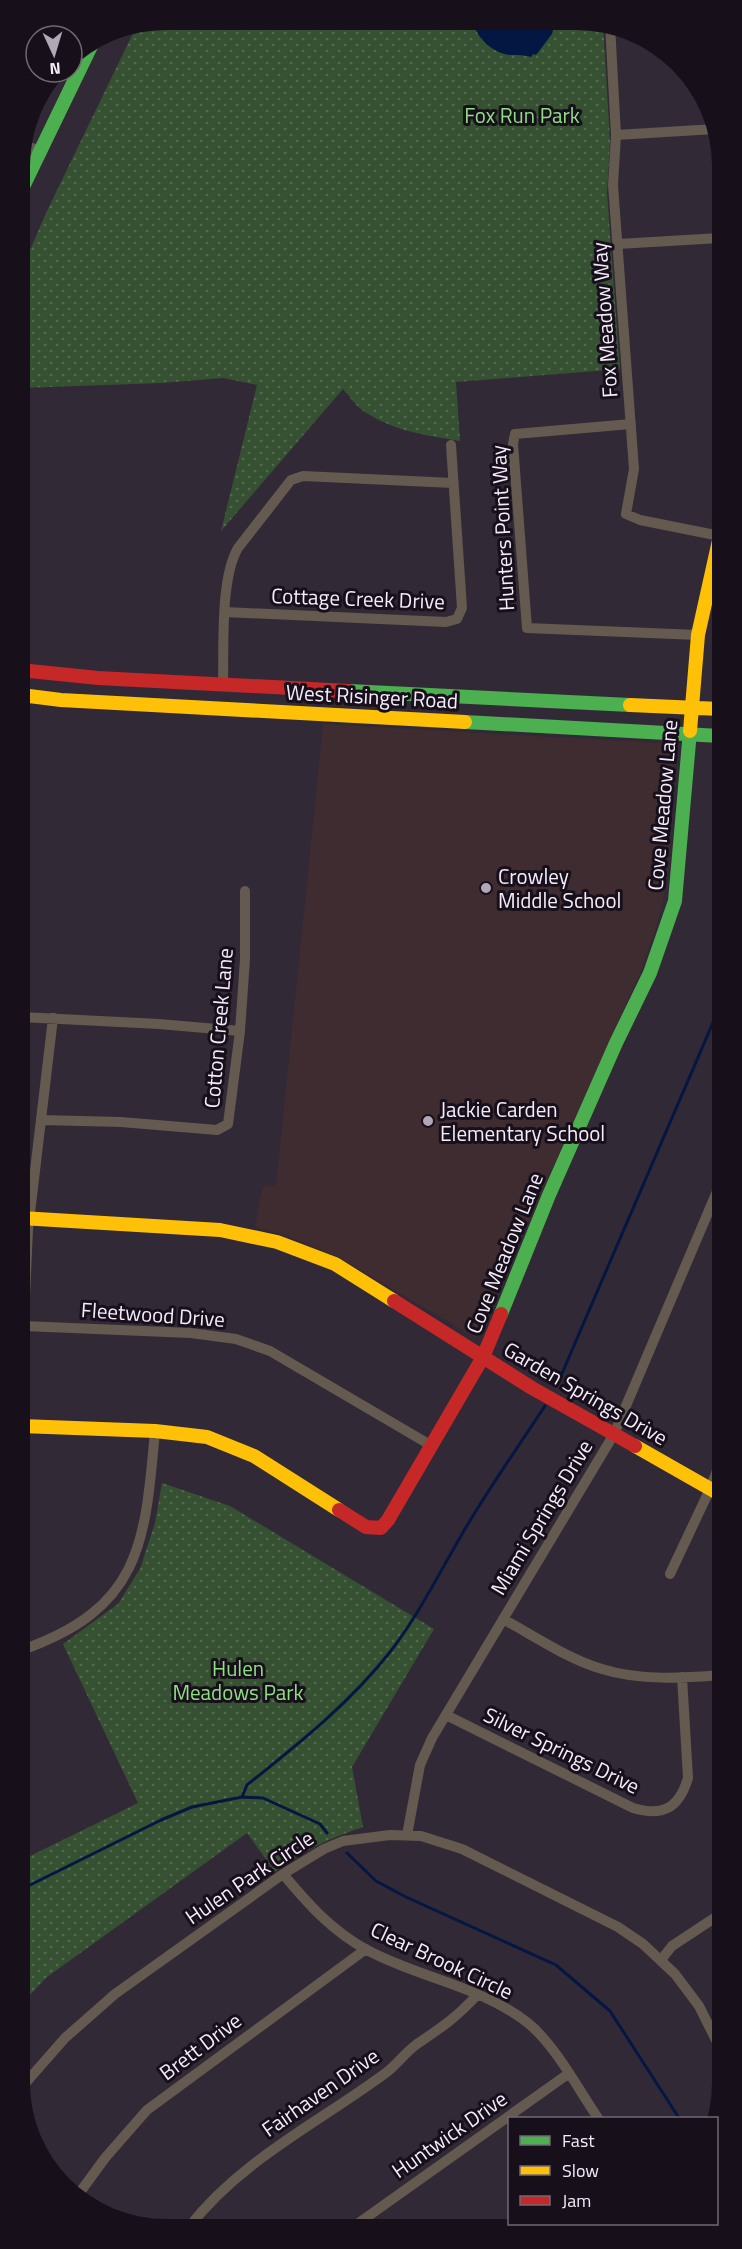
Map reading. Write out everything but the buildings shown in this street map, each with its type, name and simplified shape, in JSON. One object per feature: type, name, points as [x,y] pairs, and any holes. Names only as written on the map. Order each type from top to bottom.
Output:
[{"type":"street","name":"Fox Meadow Way","points":[[611,35],[616,135],[613,185],[634,469],[626,514],[640,520],[712,534]]},
{"type":"street","points":[[30,172],[86,56]]},
{"type":"street","points":[[616,135],[707,130]]},
{"type":"street","points":[[32,148],[40,151]]},
{"type":"street","points":[[618,244],[712,238]]},
{"type":"street","name":"Hunters Point Way","points":[[632,424],[515,434],[513,444],[527,628],[698,635]]},
{"type":"street","name":"Cottage Creek Drive","points":[[225,612],[446,622],[457,619],[461,615],[462,608],[451,445]]},
{"type":"street","points":[[222,708],[227,584],[234,553],[291,480],[303,476],[453,483]]},
{"type":"street","name":"Cove Meadow Lane","points":[[30,1426],[155,1431],[207,1437],[222,1441],[254,1456],[366,1527],[381,1527],[388,1520],[483,1357],[549,1195],[616,1043],[628,1021],[669,920],[675,901],[698,635],[712,572]]},
{"type":"street","name":"West Risinger Road","points":[[30,671],[98,678],[712,709]]},
{"type":"street","name":"West Risinger Road","points":[[30,696],[60,700],[712,736]]},
{"type":"street","name":"Cotton Creek Lane","points":[[41,1120],[121,1122],[217,1130],[228,1124],[240,1031],[245,959],[245,891]]},
{"type":"street","points":[[30,1017],[240,1031]]},
{"type":"street","points":[[30,1187],[41,1120],[53,1018]]},
{"type":"street","name":"Miami Springs Drive","points":[[406,1834],[420,1765],[446,1714],[614,1434],[712,1214]]},
{"type":"street","name":"Garden Springs Drive","points":[[30,1218],[220,1230],[277,1242],[335,1264],[483,1357],[712,1490]]},
{"type":"street","name":"Fleetwood Drive","points":[[30,1326],[191,1333],[236,1339],[270,1351],[432,1446]]},
{"type":"street","points":[[30,1647],[53,1639],[80,1623],[104,1603],[125,1576],[140,1543],[145,1524],[155,1431]]},
{"type":"street","points":[[670,1574],[712,1499]]},
{"type":"street","points":[[503,1619],[602,1669],[632,1675],[712,1676]]},
{"type":"street","name":"Silver Springs Drive","points":[[446,1714],[633,1808],[650,1813],[665,1810],[675,1803],[683,1794],[688,1778],[682,1677]]},
{"type":"street","name":"Hulen Park Circle","points":[[30,2078],[65,2038],[115,1994],[283,1874],[324,1849],[344,1841],[364,1837],[406,1834],[421,1836],[452,1846],[488,1861],[618,1927],[661,1960],[699,2006],[712,2027]]},
{"type":"street","name":"Clear Brook Circle","points":[[283,1874],[326,1923],[366,1949],[477,1995],[500,2006],[528,2024],[560,2060],[597,2117]]},
{"type":"street","points":[[661,1960],[672,1946],[712,1920]]},
{"type":"street","name":"Brett Drive","points":[[82,2190],[105,2158],[147,2110],[366,1949]]},
{"type":"street","name":"Fairhaven Drive","points":[[196,2219],[209,2204],[266,2154],[387,2071],[416,2046],[450,2022],[477,1995]]},
{"type":"street","name":"Huntwick Drive","points":[[364,2219],[568,2074]]},
{"type":"shaded area","name":"Crowley Middle School","points":[[323,724],[675,744],[668,869],[662,907],[653,937],[641,971],[476,1338],[338,1257],[287,1236],[255,1227],[263,1185],[276,1187]]},
{"type":"green space","name":"Fox Run Park","points":[[166,30],[585,30],[604,33],[610,142],[607,193],[620,369],[456,382],[460,441],[409,431],[385,423],[362,410],[343,389],[221,531],[257,385],[223,378],[162,383],[30,388],[30,250],[132,35]]},
{"type":"green space","name":"Hulen Meadows Park","points":[[162,1483],[230,1506],[434,1629],[352,1767],[363,1827],[317,1846],[275,1872],[247,1833],[47,1977],[30,1995],[30,1856],[138,1803],[63,1644],[118,1604],[140,1569],[155,1523]]},
{"type":"water","points":[[476,30],[553,30],[536,55],[533,54],[531,57],[498,52]]},
{"type":"waterway","points":[[557,1385],[712,1025]]},
{"type":"waterway","points":[[30,1885],[192,1807],[242,1797],[247,1785],[304,1739],[340,1706],[374,1671],[401,1637],[486,1494],[545,1406]]},
{"type":"waterway","points":[[242,1797],[263,1798],[320,1824],[327,1833]]},
{"type":"waterway","points":[[347,1853],[376,1881],[406,1897],[556,1965],[610,2011],[678,2117]]},
{"type":"traffic: fast","points":[[30,172],[86,56]]},
{"type":"traffic: fast","points":[[349,691],[630,705]]},
{"type":"traffic: fast","points":[[465,722],[712,736]]},
{"type":"traffic: fast","points":[[501,1314],[549,1195],[616,1043],[650,973],[675,901],[690,731]]},
{"type":"traffic: slow","points":[[690,731],[698,635],[712,572]]},
{"type":"traffic: slow","points":[[30,696],[61,700],[465,722]]},
{"type":"traffic: slow","points":[[630,705],[712,709]]},
{"type":"traffic: slow","points":[[30,1219],[220,1230],[277,1242],[335,1264],[394,1301]]},
{"type":"traffic: slow","points":[[30,1426],[155,1431],[207,1437],[254,1456],[339,1510]]},
{"type":"traffic: slow","points":[[635,1446],[712,1490]]},
{"type":"traffic: jam","points":[[30,671],[98,678],[349,691]]},
{"type":"traffic: jam","points":[[394,1301],[532,1388],[635,1446]]},
{"type":"traffic: jam","points":[[339,1510],[366,1527],[381,1528],[388,1520],[483,1357],[501,1314]]},
{"type":"place","name":"Crowley Middle School","points":[[486,888]]},
{"type":"place","name":"Jackie Carden Elementary School","points":[[428,1121]]}]
